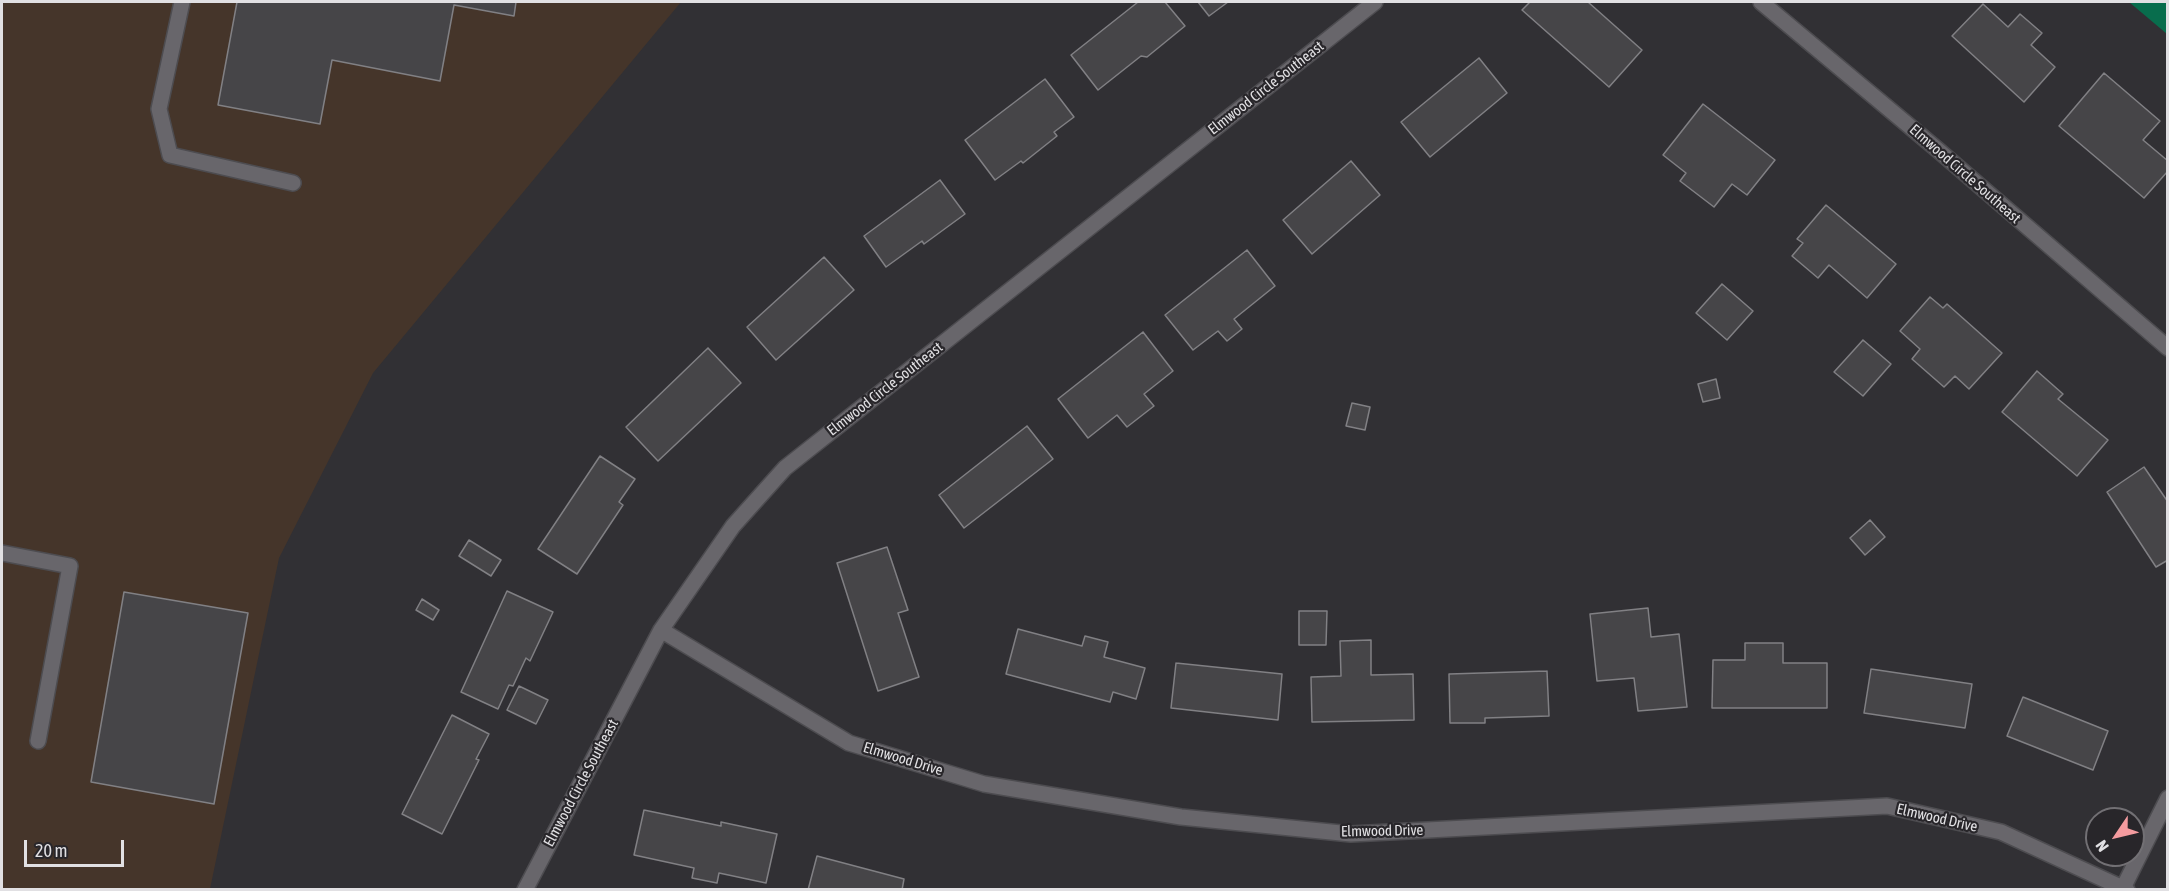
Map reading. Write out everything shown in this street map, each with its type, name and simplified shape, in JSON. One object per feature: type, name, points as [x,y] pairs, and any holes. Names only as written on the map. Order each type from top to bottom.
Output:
[{"type":"street","points":[[182,2],[159,109],[170,155],[293,183]]},
{"type":"street","name":"Elmwood Circle Southeast","points":[[525,890],[661,630],[733,526],[785,468],[1375,2]]},
{"type":"street","name":"Elmwood Circle Southeast","points":[[1761,2],[1938,150],[2168,348]]},
{"type":"street","points":[[2,553],[70,566],[38,741]]},
{"type":"street","name":"Elmwood Drive","points":[[661,630],[849,743],[984,784],[1181,817],[1351,834],[1887,806],[2001,832],[2124,889]]},
{"type":"street","points":[[2124,889],[2168,798]]},
{"type":"shaded area","points":[[2,2],[681,2],[373,373],[279,558],[210,889],[2,890]]},
{"type":"green space","points":[[2129,2],[2167,2],[2167,34]]},
{"type":"building","points":[[237,2],[516,2],[514,16],[454,5],[440,81],[332,60],[320,124],[218,105]]},
{"type":"building","points":[[1138,2],[1165,2],[1185,26],[1147,57],[1141,56],[1098,90],[1071,55]]},
{"type":"building","points":[[1198,2],[1228,2],[1209,16]]},
{"type":"building","points":[[1530,2],[1588,2],[1642,50],[1609,87],[1522,10]]},
{"type":"building","points":[[1983,4],[2008,27],[2020,14],[2042,33],[2031,45],[2055,67],[2024,102],[1952,36]]},
{"type":"building","points":[[1479,58],[1507,93],[1430,157],[1401,122]]},
{"type":"building","points":[[2104,73],[2160,121],[2143,140],[2168,161],[2168,171],[2144,198],[2059,126]]},
{"type":"building","points":[[1045,79],[1074,117],[1054,132],[1057,136],[1023,163],[1021,161],[995,180],[965,140]]},
{"type":"building","points":[[1703,104],[1775,160],[1747,195],[1732,184],[1714,207],[1680,181],[1686,173],[1663,155]]},
{"type":"building","points":[[1351,161],[1380,195],[1312,254],[1283,220]]},
{"type":"building","points":[[940,180],[965,214],[924,244],[922,241],[886,267],[864,236]]},
{"type":"building","points":[[1826,205],[1896,264],[1867,298],[1829,265],[1818,278],[1792,256],[1803,243],[1797,239]]},
{"type":"building","points":[[1247,250],[1275,286],[1234,319],[1242,329],[1227,341],[1218,331],[1193,350],[1165,315]]},
{"type":"building","points":[[824,257],[854,290],[776,360],[747,327]]},
{"type":"building","points":[[1722,284],[1753,311],[1727,340],[1696,313]]},
{"type":"building","points":[[1930,297],[1943,308],[1947,304],[2002,353],[1969,389],[1955,376],[1944,387],[1912,359],[1920,349],[1900,331]]},
{"type":"building","points":[[1143,332],[1173,371],[1144,394],[1154,406],[1127,427],[1117,415],[1088,438],[1058,399]]},
{"type":"building","points":[[1863,340],[1891,364],[1863,396],[1834,372]]},
{"type":"building","points":[[708,348],[741,383],[658,461],[626,427]]},
{"type":"building","points":[[2037,371],[2063,394],[2058,399],[2108,440],[2077,476],[2002,412]]},
{"type":"building","points":[[1716,379],[1720,398],[1703,402],[1698,384]]},
{"type":"building","points":[[1352,403],[1370,407],[1365,430],[1346,426]]},
{"type":"building","points":[[1027,426],[1053,459],[964,528],[939,495]]},
{"type":"building","points":[[600,456],[635,479],[619,502],[623,505],[577,574],[538,549]]},
{"type":"building","points":[[2144,467],[2168,502],[2168,560],[2156,567],[2107,492]]},
{"type":"building","points":[[1870,520],[1885,537],[1865,555],[1850,538]]},
{"type":"building","points":[[469,540],[501,560],[491,576],[459,556]]},
{"type":"building","points":[[887,547],[908,610],[898,613],[919,677],[878,691],[837,563]]},
{"type":"building","points":[[507,591],[553,612],[530,661],[526,658],[513,686],[509,685],[498,709],[461,692]]},
{"type":"building","points":[[124,592],[248,613],[214,804],[91,782]]},
{"type":"building","points":[[422,599],[439,610],[433,620],[416,610]]},
{"type":"building","points":[[1648,608],[1651,637],[1679,634],[1687,707],[1638,711],[1634,678],[1597,681],[1590,614]]},
{"type":"building","points":[[1299,611],[1327,611],[1326,645],[1299,645]]},
{"type":"building","points":[[1018,629],[1082,646],[1085,636],[1108,642],[1104,657],[1145,668],[1136,699],[1113,692],[1110,702],[1006,674]]},
{"type":"building","points":[[1371,640],[1371,675],[1413,674],[1414,720],[1312,722],[1311,677],[1341,676],[1340,641]]},
{"type":"building","points":[[1745,643],[1783,643],[1783,663],[1827,663],[1827,708],[1712,708],[1713,660],[1745,660]]},
{"type":"building","points":[[1176,663],[1282,674],[1278,720],[1171,708]]},
{"type":"building","points":[[1871,669],[1972,684],[1965,728],[1864,713]]},
{"type":"building","points":[[1547,671],[1549,716],[1485,718],[1485,723],[1450,723],[1449,674]]},
{"type":"building","points":[[519,686],[548,700],[536,724],[507,710]]},
{"type":"building","points":[[2023,697],[2108,731],[2093,770],[2007,736]]},
{"type":"building","points":[[452,715],[489,734],[476,759],[479,760],[442,834],[402,814]]},
{"type":"building","points":[[644,810],[721,826],[721,822],[777,834],[766,883],[719,873],[717,883],[692,878],[694,868],[634,855]]},
{"type":"building","points":[[817,856],[904,879],[902,890],[808,890]]}]
